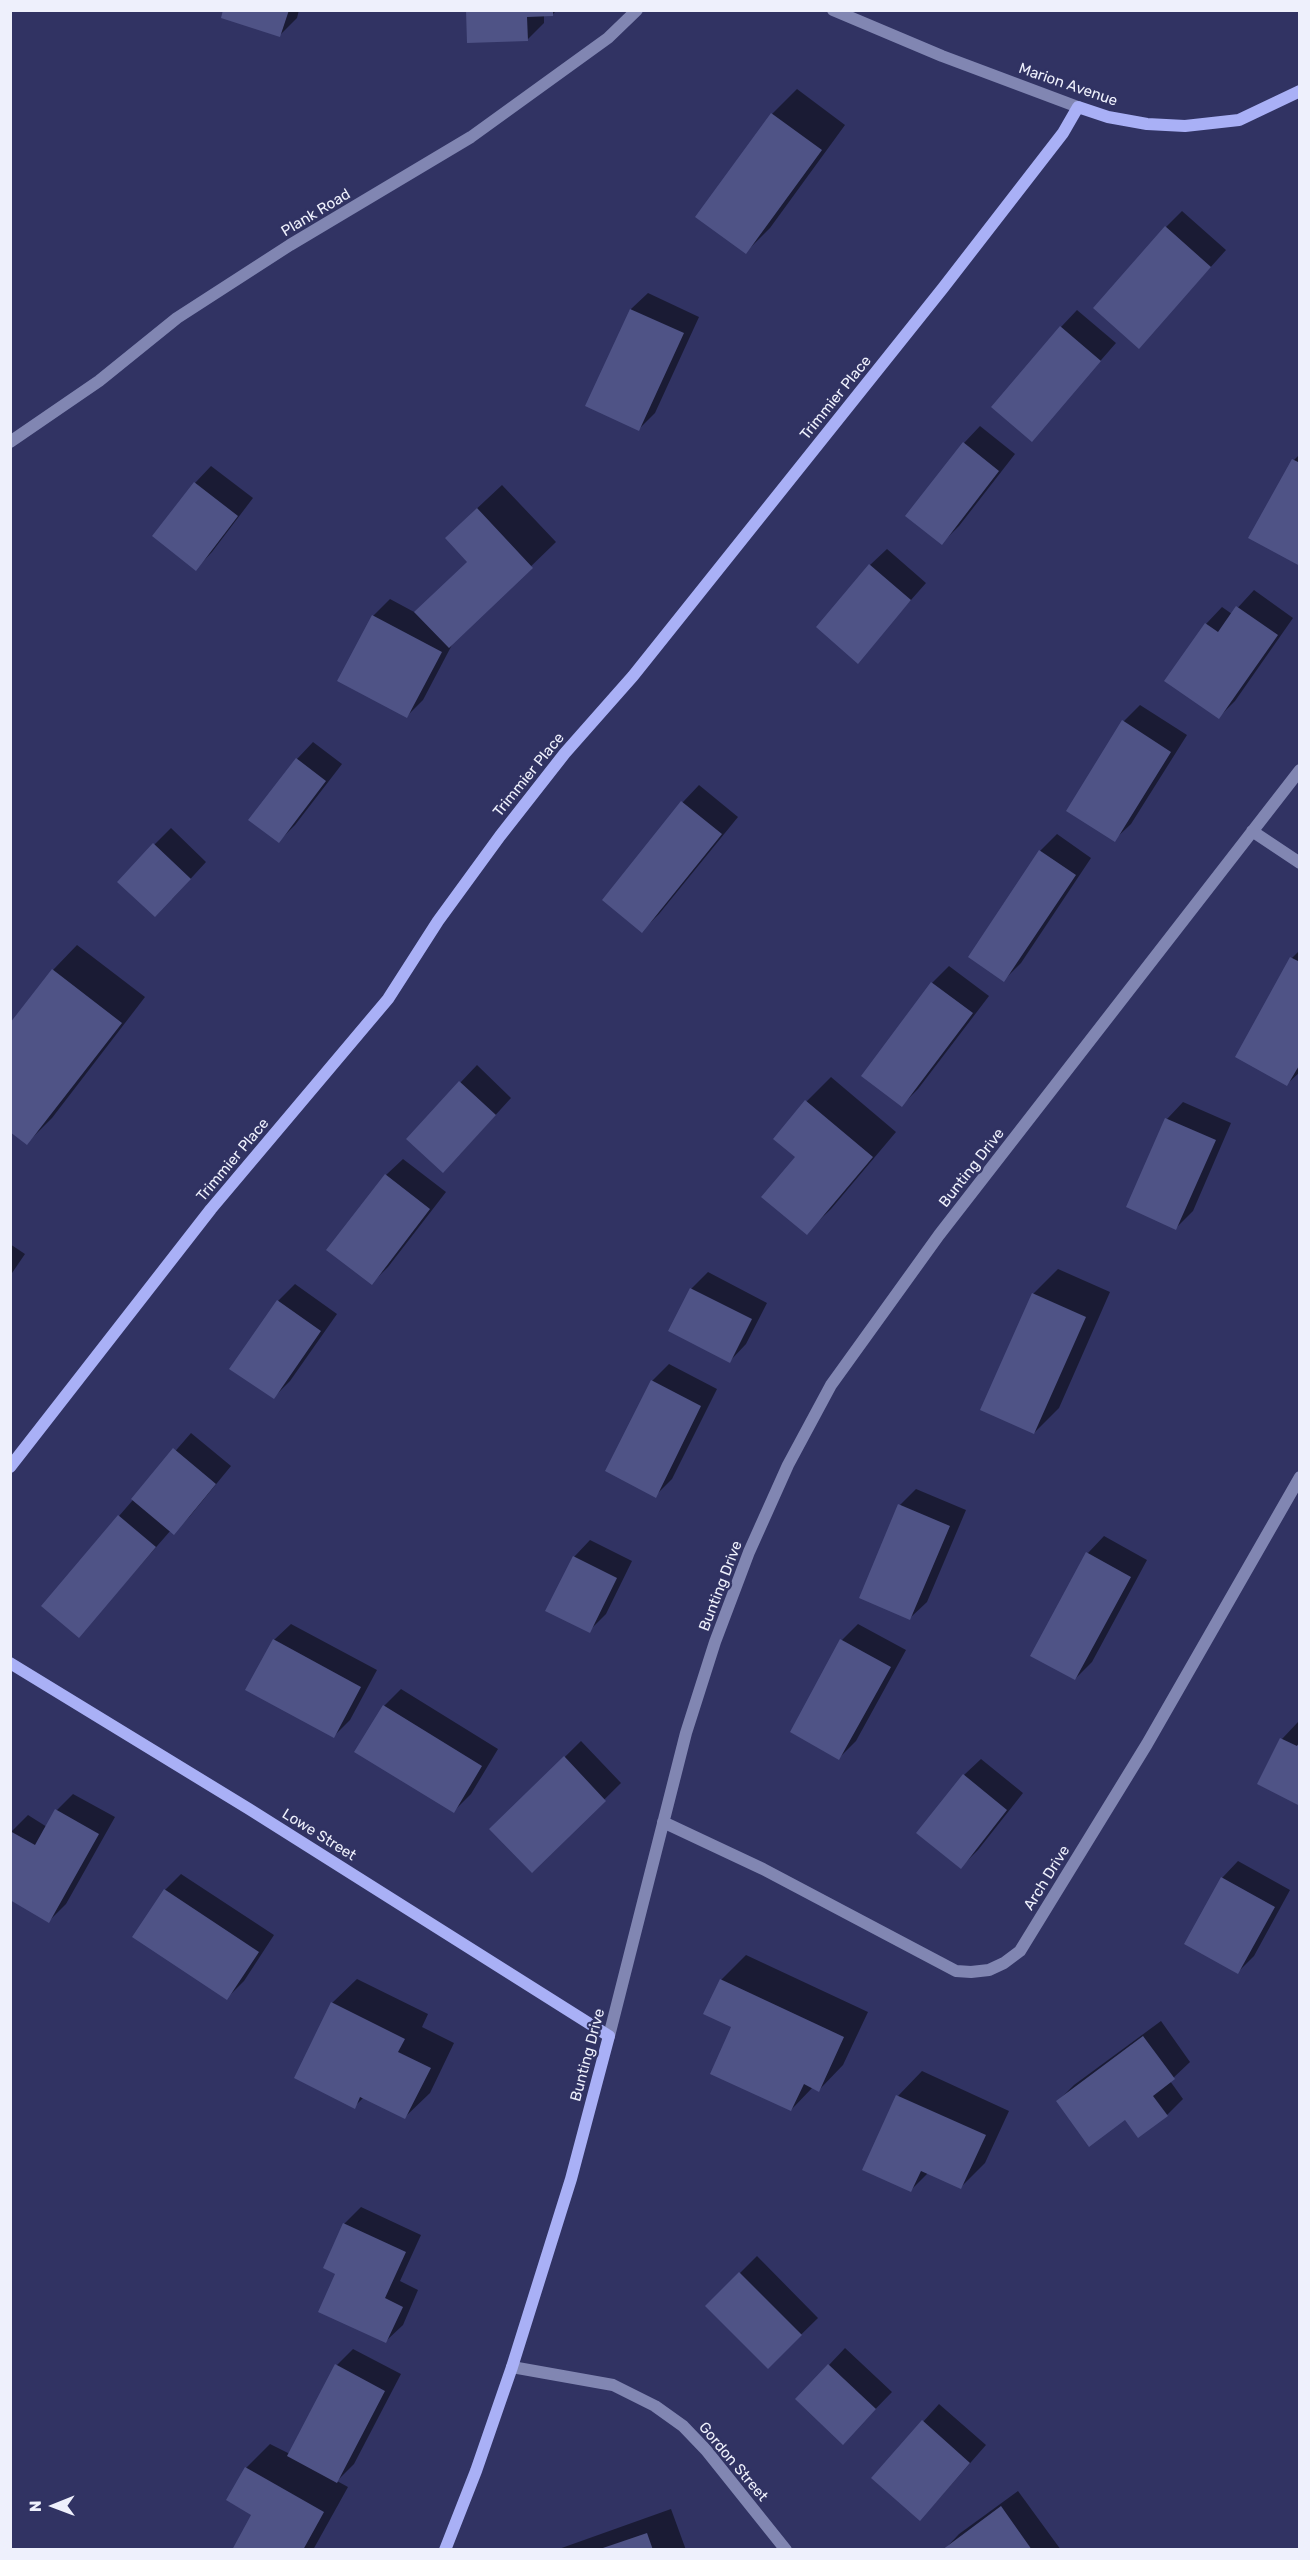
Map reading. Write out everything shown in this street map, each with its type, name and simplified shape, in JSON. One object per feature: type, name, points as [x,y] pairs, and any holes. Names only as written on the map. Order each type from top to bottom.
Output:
[{"type":"street","name":"Plank Road","points":[[10,442],[99,381],[177,318],[290,245],[471,137],[608,38],[637,10]]},
{"type":"street","name":"Marion Avenue","points":[[833,10],[942,56],[1078,107],[1108,117],[1147,124],[1185,126],[1239,120],[1299,91]]},
{"type":"street","name":"Trimmier Place","points":[[10,1467],[211,1209],[388,999],[438,921],[564,753],[633,676],[943,288],[1063,133],[1078,107]]},
{"type":"street","name":"Bunting Drive","points":[[445,2550],[476,2471],[512,2367],[571,2180],[690,1721],[715,1642],[745,1563],[788,1465],[831,1385],[939,1235],[1299,770]]},
{"type":"street","points":[[1252,831],[1299,863]]},
{"type":"street","name":"Arch Drive","points":[[663,1822],[763,1869],[956,1971],[989,1970],[1004,1963],[1020,1951],[1147,1744],[1299,1477]]},
{"type":"street","name":"Lowe Street","points":[[10,1663],[249,1809],[609,2036]]},
{"type":"street","name":"Gordon Street","points":[[512,2367],[613,2385],[655,2406],[683,2426],[706,2450],[786,2550]]},
{"type":"building","points":[[223,10],[289,10],[280,37],[221,18]]},
{"type":"building","points":[[466,10],[553,10],[553,16],[527,17],[528,41],[467,43]]},
{"type":"building","points":[[771,113],[822,150],[746,254],[695,217]]},
{"type":"building","points":[[1165,226],[1211,267],[1139,349],[1093,308]]},
{"type":"building","points":[[630,309],[684,333],[639,431],[585,406]]},
{"type":"building","points":[[1060,326],[1101,361],[1032,442],[991,407]]},
{"type":"building","points":[[963,442],[999,471],[942,545],[905,516]]},
{"type":"building","points":[[1292,459],[1300,463],[1300,566],[1248,538]]},
{"type":"building","points":[[194,482],[238,516],[196,571],[152,536]]},
{"type":"building","points":[[477,508],[533,568],[449,648],[414,612],[467,562],[445,538]]},
{"type":"building","points":[[869,564],[911,600],[858,664],[816,627]]},
{"type":"building","points":[[1236,606],[1278,635],[1219,719],[1164,681],[1205,623],[1218,632]]},
{"type":"building","points":[[372,615],[442,652],[407,718],[337,681]]},
{"type":"building","points":[[1122,720],[1171,752],[1115,842],[1066,811]]},
{"type":"building","points":[[296,758],[326,781],[279,843],[248,820]]},
{"type":"building","points":[[681,801],[722,834],[642,933],[602,900]]},
{"type":"building","points":[[153,843],[191,879],[155,917],[117,882]]},
{"type":"building","points":[[1039,850],[1076,875],[1004,982],[968,957]]},
{"type":"building","points":[[1290,957],[1300,962],[1300,1064],[1287,1086],[1235,1057]]},
{"type":"building","points":[[52,969],[122,1023],[27,1145],[10,1132],[10,1023]]},
{"type":"building","points":[[931,982],[973,1013],[902,1107],[861,1076]]},
{"type":"building","points":[[459,1081],[496,1115],[443,1173],[406,1139]]},
{"type":"building","points":[[805,1100],[873,1157],[807,1235],[761,1197],[795,1157],[773,1139]]},
{"type":"building","points":[[1165,1118],[1216,1140],[1176,1230],[1126,1207]]},
{"type":"building","points":[[385,1174],[430,1209],[372,1285],[326,1250]]},
{"type":"building","points":[[690,1288],[752,1319],[730,1363],[668,1331]]},
{"type":"building","points":[[1032,1293],[1086,1317],[1034,1434],[980,1410]]},
{"type":"building","points":[[277,1300],[321,1331],[274,1399],[229,1369]]},
{"type":"building","points":[[651,1380],[701,1406],[656,1498],[605,1471]]},
{"type":"building","points":[[173,1448],[216,1484],[174,1535],[131,1499]]},
{"type":"building","points":[[898,1504],[950,1526],[910,1620],[859,1598]]},
{"type":"building","points":[[118,1515],[156,1547],[79,1638],[41,1606]]},
{"type":"building","points":[[1086,1552],[1131,1577],[1075,1680],[1030,1656]]},
{"type":"building","points":[[573,1556],[617,1578],[590,1633],[545,1611]]},
{"type":"building","points":[[273,1639],[361,1687],[334,1738],[245,1690]]},
{"type":"building","points":[[840,1639],[891,1667],[839,1760],[790,1732]]},
{"type":"building","points":[[383,1705],[482,1766],[454,1813],[354,1752]]},
{"type":"building","points":[[1280,1738],[1297,1746],[1300,1741],[1300,1806],[1257,1784]]},
{"type":"building","points":[[564,1756],[606,1801],[532,1873],[489,1829]]},
{"type":"building","points":[[963,1774],[1007,1810],[961,1869],[916,1833]]},
{"type":"building","points":[[55,1809],[99,1834],[49,1923],[10,1900],[10,1831],[35,1845]]},
{"type":"building","points":[[1221,1877],[1275,1907],[1238,1974],[1184,1944]]},
{"type":"building","points":[[164,1889],[259,1952],[227,2000],[132,1937]]},
{"type":"building","points":[[720,1979],[844,2037],[819,2092],[804,2084],[791,2111],[710,2074],[731,2027],[703,2014]]},
{"type":"building","points":[[331,2002],[405,2039],[398,2052],[431,2068],[405,2119],[360,2097],[355,2109],[294,2078]]},
{"type":"building","points":[[1143,2036],[1175,2079],[1153,2096],[1168,2116],[1138,2138],[1125,2120],[1089,2147],[1056,2101]]},
{"type":"building","points":[[896,2095],[986,2135],[961,2189],[921,2171],[911,2192],[862,2170]]},
{"type":"building","points":[[343,2223],[406,2252],[385,2298],[403,2307],[386,2343],[318,2312],[335,2274],[323,2268]]},
{"type":"building","points":[[739,2272],[802,2335],[768,2369],[705,2306]]},
{"type":"building","points":[[335,2364],[385,2391],[337,2483],[287,2456]]},
{"type":"building","points":[[828,2364],[876,2409],[843,2445],[795,2399]]},
{"type":"building","points":[[922,2420],[970,2463],[920,2521],[871,2478]]},
{"type":"building","points":[[245,2467],[324,2512],[303,2550],[232,2550],[251,2515],[226,2500]]},
{"type":"building","points":[[1001,2506],[1032,2550],[942,2550]]},
{"type":"building","points":[[647,2533],[653,2550],[600,2550],[600,2549]]}]
